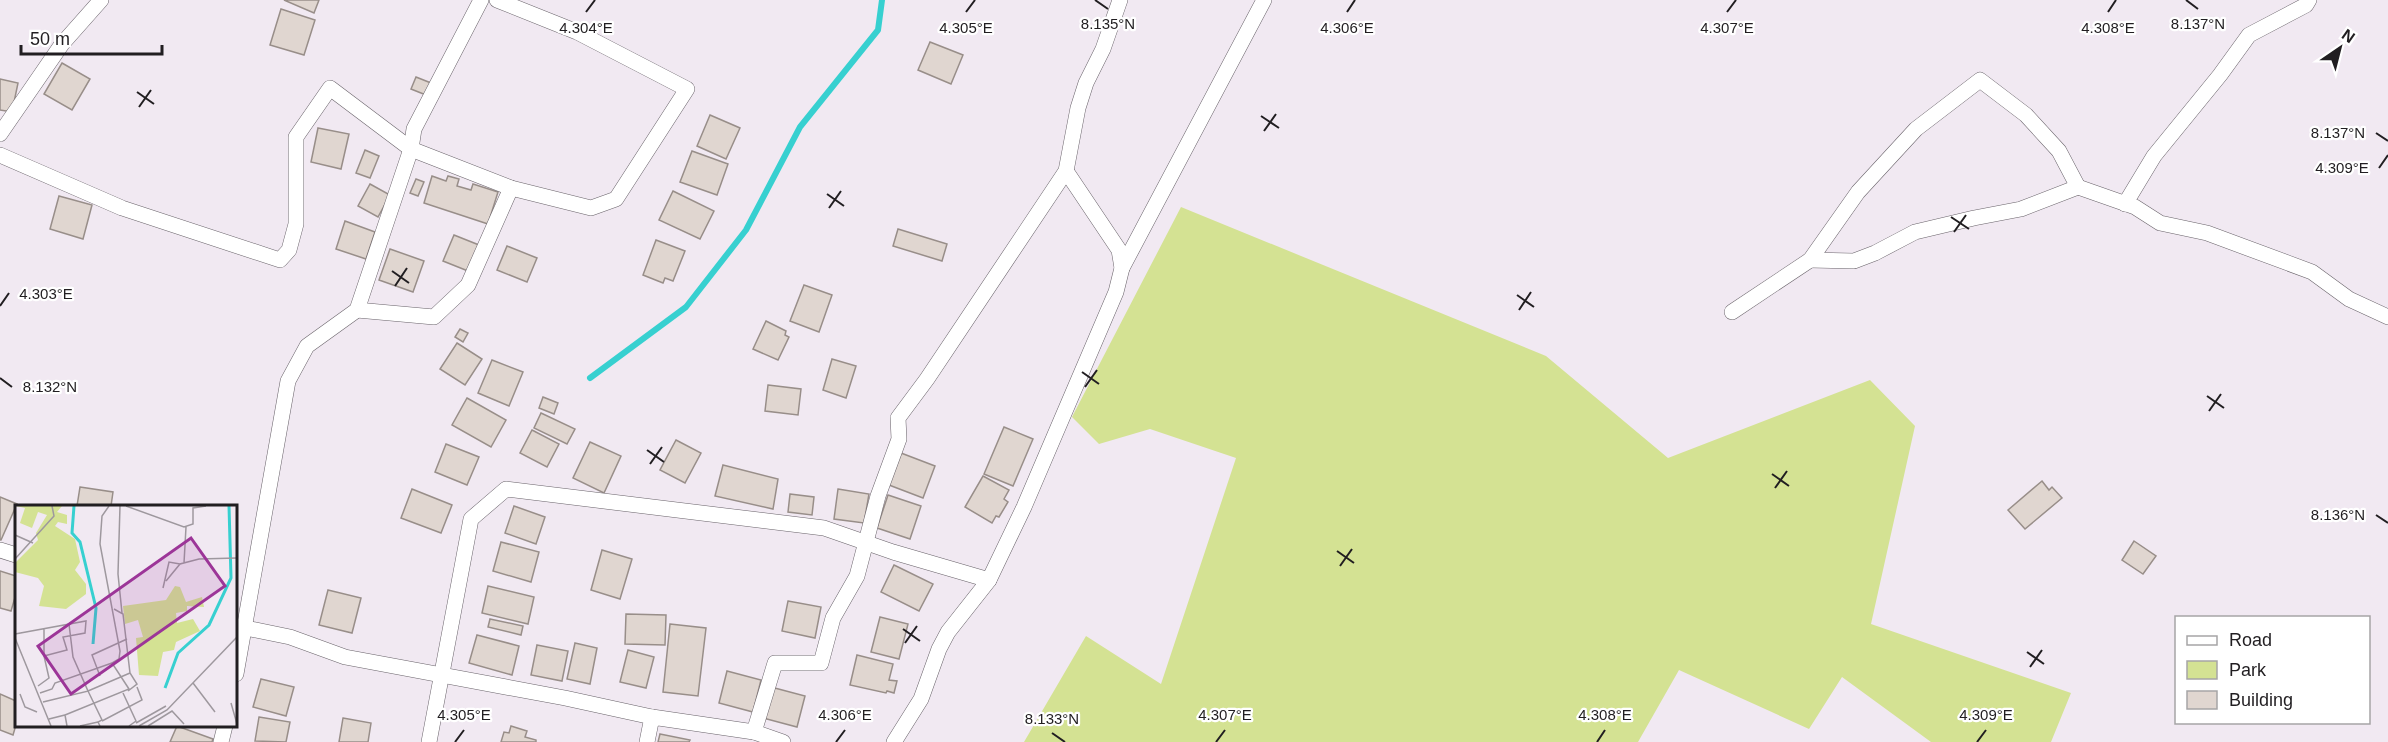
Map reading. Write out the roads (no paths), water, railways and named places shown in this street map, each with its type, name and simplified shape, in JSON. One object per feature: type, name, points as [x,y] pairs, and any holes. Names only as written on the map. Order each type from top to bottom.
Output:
[{"type":"street","points":[[0,134],[62,45],[101,0]]},
{"type":"street","points":[[237,662],[240,627],[288,381],[307,346],[357,310],[411,148],[414,129],[481,0]]},
{"type":"street","points":[[0,155],[122,208],[280,260],[289,250],[296,224],[296,137],[330,88],[411,148],[511,188],[591,208],[616,199],[687,89],[578,33],[497,0]]},
{"type":"street","points":[[754,732],[775,663],[821,663],[833,618],[857,576],[878,496],[899,439],[898,418],[927,379],[1066,171],[1083,92],[1103,49],[1120,0]]},
{"type":"street","points":[[894,742],[921,699],[939,649],[948,632],[989,580],[1024,507],[1116,292],[1122,268],[1264,0]]},
{"type":"street","points":[[2125,204],[2154,156],[2220,75],[2249,35],[2306,5],[2308,0]]},
{"type":"street","points":[[1732,312],[1810,260],[1858,192],[1916,129],[1980,80],[2026,115],[2059,152],[2078,187]]},
{"type":"street","points":[[1066,171],[1119,250],[1122,268]]},
{"type":"street","points":[[1810,260],[1854,261],[1916,232],[2021,209],[2078,187],[2135,207],[2160,223],[2207,233],[2312,272],[2349,299],[2388,317]]},
{"type":"street","points":[[357,310],[434,317],[468,285],[511,188]]},
{"type":"street","points":[[429,742],[471,519],[506,489],[824,528],[989,580]]},
{"type":"street","points":[[0,550],[15,555]]},
{"type":"street","points":[[240,627],[290,637],[345,657],[652,717],[754,732],[783,742]]},
{"type":"street","points":[[647,742],[652,717]]},
{"type":"street","points":[[221,742],[225,727]]},
{"type":"waterway","points":[[590,378],[686,307],[746,230],[800,127],[878,30],[882,0]]}]
